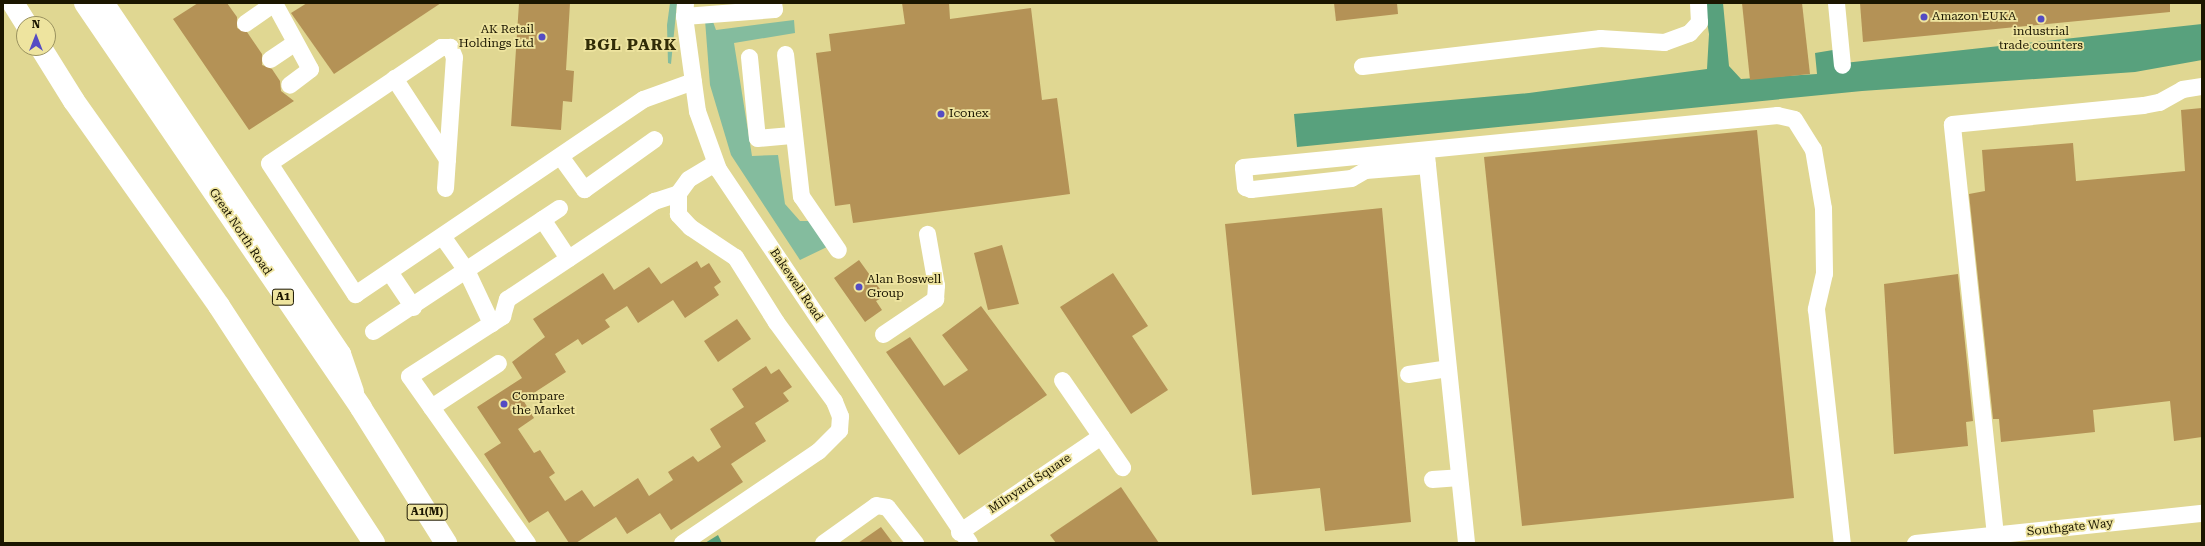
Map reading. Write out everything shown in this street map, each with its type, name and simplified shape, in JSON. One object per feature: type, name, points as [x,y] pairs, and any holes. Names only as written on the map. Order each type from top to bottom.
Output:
[{"type":"highway","points":[[13,3],[21,16]]},
{"type":"highway","name":"Great North Road","points":[[85,3],[361,408],[446,543]]},
{"type":"highway","points":[[46,56],[74,101],[219,306],[374,543]]},
{"type":"highway","points":[[408,481],[460,543]]},
{"type":"highway","points":[[340,492],[367,543]]},
{"type":"street","points":[[106,3],[342,353],[361,408]]},
{"type":"street","points":[[245,22],[274,3],[310,69],[289,85]]},
{"type":"street","points":[[684,10],[774,9],[773,3]]},
{"type":"street","points":[[1362,66],[1600,38],[1664,42],[1689,33],[1699,22],[1698,3]]},
{"type":"street","points":[[1836,3],[1842,65]]},
{"type":"street","name":"Bakewell Road","points":[[684,10],[697,111],[716,163],[964,538]]},
{"type":"street","points":[[270,59],[295,42]]},
{"type":"street","points":[[445,188],[454,57],[450,47],[441,47],[269,163],[355,294],[390,273],[503,190],[560,156],[643,99],[693,81]]},
{"type":"street","points":[[785,54],[801,196],[838,250]]},
{"type":"street","points":[[749,57],[758,138],[794,135]]},
{"type":"street","points":[[394,78],[448,159]]},
{"type":"street","points":[[1995,535],[1952,124],[2144,105],[2159,102],[2182,89],[2202,86]]},
{"type":"street","points":[[1427,158],[1243,167],[1245,187],[1352,178],[1365,170],[1427,158],[1777,115],[1797,122],[1814,149],[1823,208],[1824,273],[1816,309],[1842,543]]},
{"type":"street","points":[[560,156],[584,189],[654,139]]},
{"type":"street","points":[[1427,158],[1466,543]]},
{"type":"street","points":[[682,543],[818,451],[839,430],[840,416],[834,401],[758,293],[735,257],[690,227],[678,214],[678,193],[688,179],[716,163]]},
{"type":"street","points":[[527,543],[409,376],[502,316],[507,299],[654,201],[678,193]]},
{"type":"street","points":[[373,331],[413,307],[559,208]]},
{"type":"street","points":[[542,219],[568,258]]},
{"type":"street","points":[[883,334],[935,299],[936,284],[927,234]]},
{"type":"street","points":[[442,236],[466,270],[491,323]]},
{"type":"street","points":[[390,273],[413,307]]},
{"type":"street","points":[[431,407],[498,363]]},
{"type":"street","points":[[1408,374],[1448,368]]},
{"type":"street","points":[[1062,380],[1122,467]]},
{"type":"street","name":"Milnyard Square","points":[[964,538],[1101,436]]},
{"type":"street","points":[[1432,479],[1459,477]]},
{"type":"street","points":[[823,543],[876,505],[887,507],[916,543]]},
{"type":"street","name":"Southgate Way","points":[[1915,543],[1966,540],[1995,535],[2202,514]]},
{"type":"green space","points":[[670,3],[677,3],[671,64],[668,63],[667,25]]},
{"type":"green space","points":[[1704,3],[1723,3],[1729,66],[1741,79],[1817,74],[1815,53],[1833,50],[1835,64],[2202,24],[2202,60],[2135,72],[1862,91],[1297,147],[1294,114],[1529,93],[1707,69],[1709,34]]},
{"type":"green space","points":[[712,19],[716,30],[794,20],[795,33],[734,43],[752,156],[778,155],[785,204],[800,221],[811,221],[829,246],[800,260],[731,155],[710,85],[705,20]]},
{"type":"green space","points":[[718,535],[722,543],[705,543]]},
{"type":"building","points":[[198,3],[227,3],[237,17],[237,28],[247,32],[262,54],[262,65],[272,69],[280,81],[281,91],[294,101],[249,130],[173,19]]},
{"type":"building","points":[[307,3],[441,3],[334,74],[291,13]]},
{"type":"building","name":"AK Retail Holdings Ltd","points":[[519,3],[570,3],[566,70],[574,71],[572,102],[563,101],[561,130],[511,126]]},
{"type":"building","name":"Iconex","points":[[902,3],[949,3],[950,19],[1031,8],[1042,100],[1057,98],[1070,194],[853,223],[850,204],[835,206],[816,53],[831,51],[829,34],[905,24]]},
{"type":"building","points":[[1334,3],[1397,3],[1398,14],[1336,21]]},
{"type":"building","points":[[1742,3],[1802,3],[1810,74],[1750,80]]},
{"type":"building","points":[[1860,3],[2170,3],[2170,12],[1863,42]]},
{"type":"building","points":[[2202,108],[2202,437],[2174,441],[2170,401],[2093,410],[2095,432],[2001,442],[1999,419],[1993,419],[1969,194],[1985,191],[1982,150],[2073,143],[2076,181],[2185,171],[2181,110]]},
{"type":"building","points":[[1757,130],[1794,498],[1522,526],[1484,157]]},
{"type":"building","points":[[1382,208],[1411,522],[1325,531],[1320,488],[1252,495],[1225,224]]},
{"type":"building","points":[[1002,245],[1019,304],[988,310],[974,253]]},
{"type":"building","name":"Alan Boswell Group","points":[[859,260],[885,296],[876,301],[882,310],[865,322],[834,278]]},
{"type":"building","name":"Compare the Market","points":[[697,261],[701,268],[709,263],[721,282],[714,287],[719,295],[685,318],[673,300],[638,323],[627,306],[605,320],[610,327],[582,345],[578,339],[555,354],[566,372],[523,400],[534,418],[518,429],[534,453],[540,450],[555,473],[549,477],[565,501],[582,490],[594,507],[638,478],[649,496],[673,480],[668,472],[693,456],[698,462],[721,447],[710,429],[744,407],[732,389],[766,366],[771,374],[779,369],[792,387],[783,393],[789,401],[755,423],[766,441],[731,464],[743,482],[671,530],[660,513],[627,534],[616,517],[576,543],[569,543],[548,511],[529,523],[484,454],[501,443],[477,407],[522,378],[512,362],[545,337],[533,319],[603,273],[614,290],[649,267],[661,284]]},
{"type":"building","points":[[1113,273],[1148,326],[1132,336],[1168,390],[1131,414],[1060,307]]},
{"type":"building","points":[[1958,274],[1973,421],[1966,422],[1968,446],[1894,454],[1884,284]]},
{"type":"building","points":[[981,306],[1047,395],[959,455],[886,352],[910,337],[944,386],[968,370],[942,335]]},
{"type":"building","points":[[737,319],[751,339],[718,362],[704,341]]},
{"type":"building","points":[[1121,487],[1159,543],[1056,543],[1050,535]]},
{"type":"building","points":[[881,527],[893,543],[858,543]]},
{"type":"place","name":"Amazon EUKA","points":[[1924,17]]},
{"type":"place","name":"industrial trade counters","points":[[2041,19]]},
{"type":"place","name":"AK Retail Holdings Ltd","points":[[542,37]]},
{"type":"place","name":"Iconex","points":[[941,114]]},
{"type":"place","name":"Alan Boswell Group","points":[[859,287]]},
{"type":"place","name":"Compare the Market","points":[[504,404]]},
{"type":"district","name":"BGL PARK","points":[[631,45]]}]
